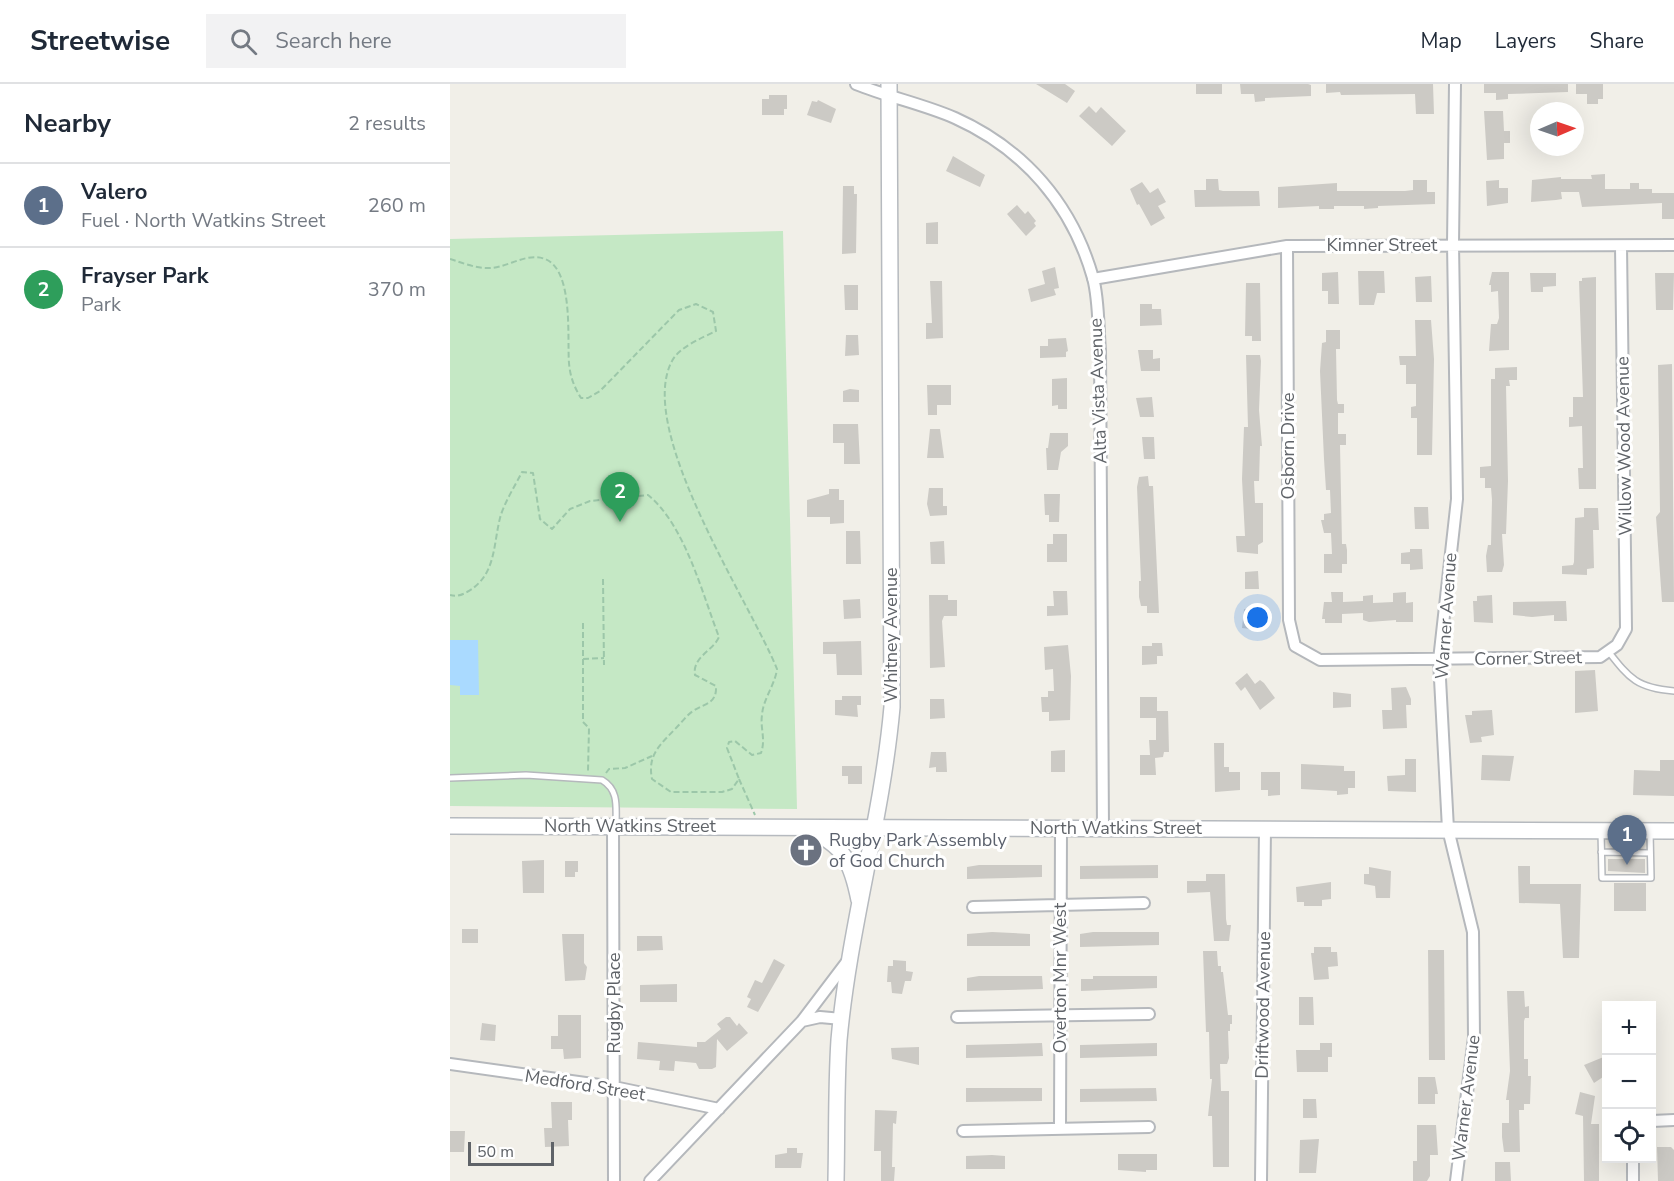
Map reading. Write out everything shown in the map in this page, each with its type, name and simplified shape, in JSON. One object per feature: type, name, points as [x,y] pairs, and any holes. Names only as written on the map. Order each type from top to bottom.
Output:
[{"type":"main road","name":"Whitney Avenue","points":[[837,1181],[839,1039],[851,956],[886,768],[892,707],[889,91]]},
{"type":"main road","name":"North Watkins Street","points":[[450,826],[1674,831]]},
{"type":"main road","points":[[796,827],[825,837],[839,848],[854,877],[861,908]]},
{"type":"street","name":"Alta Vista Avenue","points":[[856,84],[889,91],[954,117],[1001,143],[1045,182],[1074,227],[1094,279],[1100,350],[1103,828]]},
{"type":"street","name":"Warner Avenue","points":[[1455,84],[1457,499],[1439,660],[1448,829],[1473,932],[1474,1037],[1456,1181]]},
{"type":"street","name":"Kimner Street","points":[[1094,279],[1287,246],[1674,245]]},
{"type":"street","name":"Osborn Drive","points":[[1287,246],[1289,620],[1295,646]]},
{"type":"street","name":"Willow Wood Avenue","points":[[1613,648],[1626,629],[1621,246]]},
{"type":"street","name":"Corner Street","points":[[1295,646],[1320,660],[1600,657],[1613,648]]},
{"type":"street","name":"Rugby Place","points":[[614,825],[614,1181]]},
{"type":"street","name":"Overton Mnr West","points":[[1060,1128],[1061,828]]},
{"type":"street","name":"Driftwood Avenue","points":[[1261,1181],[1265,828]]},
{"type":"street","points":[[973,907],[1144,903]]},
{"type":"street","points":[[651,1181],[802,1021],[851,956]]},
{"type":"street","points":[[957,1017],[1149,1014]]},
{"type":"street","points":[[802,1021],[820,1017],[842,1019]]},
{"type":"street","name":"Medford Street","points":[[450,1064],[614,1088],[719,1109]]},
{"type":"street","points":[[1656,1121],[1674,1120]]},
{"type":"street","points":[[963,1131],[1149,1127]]},
{"type":"street","points":[[1633,1163],[1633,1181]]},
{"type":"lane","points":[[1613,648],[1636,683],[1674,691]]},
{"type":"lane","points":[[450,778],[526,775],[588,777],[602,780],[609,784],[616,796],[614,825]]},
{"type":"lane","points":[[1601,830],[1602,878],[1620,874],[1651,878],[1650,831]]},
{"type":"lane","points":[[1601,852],[1620,856],[1650,853]]},
{"type":"path","points":[[450,259],[490,268],[529,258],[545,259],[555,267],[565,289],[569,365],[580,398],[588,398],[600,391],[679,310],[696,304],[713,312],[716,331],[681,350],[672,361],[665,400],[679,465],[777,669],[775,684],[762,712],[764,743],[760,753],[752,755],[735,741],[729,742],[727,748],[739,779],[751,801],[758,827]]},
{"type":"path","points":[[450,595],[464,594],[477,587],[487,574],[493,560],[500,516],[522,472],[533,473],[540,519],[552,529],[570,509],[590,501],[648,495],[660,505],[678,534],[719,637],[715,645],[699,659],[694,669],[695,675],[716,686],[717,694],[711,703],[693,711],[656,748],[650,767],[652,779],[671,792],[722,792],[732,789],[739,779]]},
{"type":"path","points":[[603,579],[604,665]]},
{"type":"path","points":[[583,623],[583,722],[589,728],[588,777]]},
{"type":"path","points":[[583,659],[604,658]]},
{"type":"path","points":[[602,780],[609,769],[636,765],[652,756]]},
{"type":"green space","points":[[783,231],[797,809],[450,806],[450,239]]},
{"type":"water","points":[[450,640],[478,640],[479,695],[460,695],[460,686],[450,685]]},
{"type":"building","points":[[1036,84],[1065,84],[1075,91],[1067,103]]},
{"type":"building","points":[[1196,84],[1222,84],[1222,94],[1196,94]]},
{"type":"building","points":[[1240,84],[1308,84],[1311,85],[1311,96],[1265,98],[1265,101],[1255,102],[1254,94],[1241,94]]},
{"type":"building","points":[[1326,84],[1433,84],[1434,114],[1416,114],[1415,94],[1341,95],[1340,92],[1326,93]]},
{"type":"building","points":[[1484,84],[1568,84],[1568,92],[1508,94],[1508,99],[1496,100],[1496,93],[1484,93]]},
{"type":"building","points":[[1576,84],[1603,84],[1603,99],[1598,99],[1598,104],[1587,104],[1587,94],[1576,94]]},
{"type":"building","points":[[769,95],[787,95],[787,109],[784,109],[784,115],[762,115],[762,99],[769,99]]},
{"type":"building","points":[[818,100],[836,109],[831,123],[807,115],[812,101],[817,102]]},
{"type":"building","points":[[1089,106],[1096,113],[1101,107],[1126,131],[1112,146],[1079,116]]},
{"type":"building","points":[[1484,111],[1503,111],[1504,131],[1510,131],[1510,143],[1504,143],[1504,159],[1487,160]]},
{"type":"building","points":[[953,156],[985,175],[980,187],[946,171]]},
{"type":"building","points":[[1605,174],[1605,189],[1630,189],[1630,183],[1639,183],[1639,189],[1652,189],[1652,193],[1674,193],[1674,219],[1662,219],[1662,203],[1582,207],[1579,192],[1561,192],[1562,199],[1531,202],[1532,180],[1561,177],[1561,179],[1592,179],[1591,175]]},
{"type":"building","points":[[1206,179],[1218,179],[1219,190],[1223,191],[1259,191],[1260,206],[1195,207],[1194,190],[1206,190]]},
{"type":"building","points":[[1413,180],[1427,180],[1427,192],[1435,192],[1435,204],[1378,206],[1378,208],[1364,209],[1364,206],[1334,206],[1334,209],[1319,209],[1319,206],[1278,208],[1278,187],[1337,183],[1337,191],[1405,191],[1413,190]]},
{"type":"building","points":[[1499,180],[1499,188],[1508,188],[1508,203],[1487,206],[1486,181]]},
{"type":"building","points":[[1142,182],[1150,193],[1158,188],[1166,202],[1158,206],[1165,218],[1151,226],[1139,204],[1137,205],[1130,189]]},
{"type":"building","points":[[843,186],[854,186],[854,194],[857,194],[856,253],[842,254]]},
{"type":"building","points":[[1017,205],[1025,214],[1028,211],[1036,221],[1034,223],[1036,226],[1026,236],[1007,214]]},
{"type":"building","points":[[938,222],[938,244],[926,244],[926,223]]},
{"type":"building","points":[[1055,267],[1059,288],[1054,289],[1056,295],[1031,302],[1028,289],[1045,284],[1042,271]]},
{"type":"building","points":[[1358,271],[1384,271],[1385,293],[1377,293],[1374,305],[1359,305]]},
{"type":"building","points":[[1338,272],[1339,304],[1328,304],[1328,291],[1322,291],[1322,273]]},
{"type":"building","points":[[1492,272],[1509,272],[1509,350],[1489,351],[1491,324],[1497,324],[1499,318],[1498,291],[1491,292],[1491,285],[1489,285]]},
{"type":"building","points":[[1530,273],[1556,273],[1556,286],[1543,287],[1543,292],[1531,292]]},
{"type":"building","points":[[1655,273],[1674,273],[1673,310],[1656,310]]},
{"type":"building","points":[[1431,276],[1432,302],[1416,302],[1415,277]]},
{"type":"building","points":[[1596,277],[1596,489],[1579,489],[1578,468],[1583,468],[1582,426],[1569,427],[1569,417],[1573,417],[1573,397],[1583,397],[1579,281],[1582,281],[1582,278]]},
{"type":"building","points":[[930,281],[942,281],[943,338],[926,339],[926,323],[932,323]]},
{"type":"building","points":[[1246,283],[1260,283],[1261,341],[1252,341],[1252,336],[1245,336]]},
{"type":"building","points":[[844,285],[858,285],[858,310],[845,310]]},
{"type":"building","points":[[1140,304],[1152,304],[1152,309],[1161,309],[1162,325],[1140,326]]},
{"type":"building","points":[[1415,320],[1431,320],[1434,359],[1432,455],[1417,455],[1417,418],[1411,418],[1411,407],[1416,406],[1416,384],[1406,384],[1406,365],[1400,365],[1399,356],[1416,356]]},
{"type":"building","points":[[1326,330],[1340,330],[1340,349],[1336,349],[1337,400],[1338,404],[1344,404],[1344,413],[1338,413],[1338,434],[1346,434],[1346,445],[1340,445],[1342,544],[1346,544],[1347,550],[1347,564],[1342,564],[1342,573],[1324,573],[1324,554],[1332,554],[1331,533],[1324,533],[1321,520],[1324,520],[1324,514],[1331,513],[1330,490],[1326,490],[1320,371],[1322,343],[1326,342]]},
{"type":"building","points":[[846,335],[858,335],[859,355],[845,356]]},
{"type":"building","points":[[1066,338],[1068,351],[1066,357],[1040,358],[1040,346],[1048,346],[1048,339]]},
{"type":"building","points":[[1138,350],[1153,350],[1153,359],[1160,358],[1160,371],[1141,371]]},
{"type":"building","points":[[1246,355],[1260,355],[1261,361],[1259,410],[1262,446],[1260,446],[1259,481],[1254,481],[1255,503],[1263,503],[1263,542],[1258,545],[1258,554],[1237,552],[1236,536],[1245,536],[1242,479],[1244,427],[1248,427]]},
{"type":"building","points":[[1672,364],[1674,602],[1662,602],[1656,517],[1660,512],[1658,365]]},
{"type":"building","points":[[1517,367],[1517,380],[1509,380],[1510,386],[1506,386],[1508,481],[1506,534],[1502,534],[1504,565],[1502,572],[1487,572],[1486,556],[1488,545],[1491,545],[1492,500],[1491,488],[1485,488],[1485,478],[1480,478],[1480,467],[1491,466],[1491,379],[1495,379],[1495,368]]},
{"type":"building","points":[[1067,378],[1067,409],[1058,409],[1058,405],[1052,406],[1052,379]]},
{"type":"building","points":[[927,385],[951,385],[951,405],[937,405],[937,415],[928,415]]},
{"type":"building","points":[[859,390],[859,402],[843,402],[843,391]]},
{"type":"building","points":[[1152,397],[1154,417],[1140,417],[1136,398]]},
{"type":"building","points":[[833,424],[858,424],[860,464],[844,464],[844,443],[833,443]]},
{"type":"building","points":[[930,429],[940,429],[944,458],[927,458]]},
{"type":"building","points":[[1050,433],[1068,433],[1068,446],[1061,452],[1058,470],[1047,470],[1046,448],[1048,448]]},
{"type":"building","points":[[1142,437],[1154,437],[1155,459],[1144,459]]},
{"type":"building","points":[[1148,476],[1149,486],[1153,486],[1159,613],[1147,613],[1147,606],[1141,606],[1139,597],[1139,581],[1141,581],[1137,487],[1139,477]]},
{"type":"building","points":[[929,488],[943,488],[943,506],[947,506],[947,515],[930,516],[927,504]]},
{"type":"building","points":[[829,489],[839,489],[839,500],[844,500],[844,523],[830,524],[830,517],[807,517],[807,500],[829,494]]},
{"type":"building","points":[[1044,494],[1060,494],[1059,522],[1049,522],[1049,515],[1045,515]]},
{"type":"building","points":[[1414,507],[1428,507],[1429,529],[1415,529]]},
{"type":"building","points":[[1584,508],[1598,508],[1599,530],[1593,530],[1594,568],[1587,569],[1587,575],[1562,574],[1562,566],[1573,565],[1574,562],[1575,518],[1584,517]]},
{"type":"building","points":[[846,531],[860,531],[861,564],[846,564]]},
{"type":"building","points":[[1053,534],[1067,534],[1067,562],[1047,562],[1047,544],[1053,544]]},
{"type":"building","points":[[944,541],[945,564],[931,564],[930,542]]},
{"type":"building","points":[[1410,549],[1422,549],[1423,569],[1410,570],[1410,564],[1401,564],[1401,553],[1410,552]]},
{"type":"building","points":[[1258,571],[1259,589],[1245,589],[1245,572]]},
{"type":"building","points":[[1053,591],[1067,591],[1068,615],[1047,616],[1047,606],[1054,606]]},
{"type":"building","points":[[1331,592],[1343,592],[1343,602],[1363,601],[1363,596],[1373,595],[1373,603],[1393,602],[1393,593],[1406,592],[1406,603],[1413,602],[1413,622],[1396,622],[1396,620],[1369,622],[1363,620],[1363,613],[1342,614],[1342,623],[1325,623],[1325,619],[1322,619],[1324,602],[1332,602]]},
{"type":"building","points":[[929,595],[948,595],[948,600],[957,600],[957,616],[944,616],[942,621],[945,667],[930,668]]},
{"type":"building","points":[[1492,595],[1493,623],[1474,622],[1473,601],[1477,601],[1477,596]]},
{"type":"building","points":[[860,599],[861,618],[844,619],[843,600]]},
{"type":"building","points":[[1566,601],[1567,621],[1554,621],[1554,615],[1532,617],[1513,615],[1513,602]]},
{"type":"building","points":[[1260,608],[1259,630],[1242,628],[1244,609]]},
{"type":"building","points":[[861,641],[862,675],[837,675],[836,654],[823,654],[823,642]]},
{"type":"building","points":[[1152,643],[1162,643],[1163,656],[1157,656],[1157,664],[1142,665],[1142,646],[1152,646]]},
{"type":"building","points":[[1068,645],[1071,676],[1070,720],[1049,721],[1049,712],[1042,712],[1041,697],[1048,697],[1048,691],[1054,691],[1053,669],[1045,670],[1044,647]]},
{"type":"building","points":[[1595,670],[1598,711],[1575,713],[1575,671]]},
{"type":"building","points":[[1247,673],[1255,684],[1260,680],[1264,683],[1275,698],[1260,710],[1245,687],[1241,691],[1235,683]]},
{"type":"building","points":[[1406,687],[1411,699],[1411,705],[1406,705],[1407,728],[1383,729],[1382,710],[1392,710],[1391,688]]},
{"type":"building","points":[[1333,692],[1351,694],[1351,707],[1333,708]]},
{"type":"building","points":[[842,696],[861,696],[861,705],[857,705],[858,717],[835,715],[835,700],[842,700]]},
{"type":"building","points":[[1140,697],[1157,697],[1157,711],[1168,711],[1169,752],[1164,752],[1163,757],[1155,758],[1156,775],[1140,775],[1140,755],[1150,755],[1149,740],[1156,740],[1156,718],[1140,718]]},
{"type":"building","points":[[930,699],[944,699],[945,718],[930,719]]},
{"type":"building","points":[[1492,710],[1494,735],[1481,737],[1482,742],[1470,743],[1465,715],[1472,715],[1472,711]]},
{"type":"building","points":[[1214,743],[1224,743],[1224,767],[1229,767],[1229,772],[1240,772],[1240,790],[1215,792]]},
{"type":"building","points":[[1065,750],[1065,772],[1051,772],[1051,751]]},
{"type":"building","points":[[931,752],[946,752],[947,772],[936,772],[936,767],[929,768]]},
{"type":"building","points":[[1482,755],[1514,756],[1510,781],[1481,780]]},
{"type":"building","points":[[1405,759],[1416,759],[1416,792],[1388,791],[1387,776],[1405,775]]},
{"type":"building","points":[[1660,760],[1674,760],[1674,796],[1633,795],[1634,770],[1660,771]]},
{"type":"building","points":[[1301,764],[1344,766],[1344,771],[1355,771],[1355,788],[1348,788],[1348,794],[1337,795],[1337,791],[1301,789]]},
{"type":"building","points":[[842,766],[862,766],[862,784],[848,784],[848,776],[842,776]]},
{"type":"building","points":[[1261,772],[1280,772],[1280,795],[1268,796],[1268,790],[1261,790]]},
{"type":"building","points":[[1608,859],[1645,859],[1645,873],[1608,871]]},
{"type":"building","points":[[544,860],[544,893],[523,893],[522,861]]},
{"type":"building","points":[[565,861],[578,861],[578,872],[575,872],[575,877],[565,877]]},
{"type":"building","points":[[1042,865],[1042,877],[967,879],[967,867]]},
{"type":"building","points":[[1158,865],[1158,878],[1080,879],[1080,866]]},
{"type":"building","points":[[1518,866],[1530,866],[1530,884],[1581,884],[1579,958],[1563,958],[1560,904],[1519,903]]},
{"type":"building","points":[[1369,867],[1391,871],[1390,898],[1376,898],[1375,886],[1364,884],[1364,874],[1369,874]]},
{"type":"building","points":[[1206,874],[1225,874],[1226,919],[1227,925],[1231,925],[1229,941],[1214,941],[1210,892],[1187,893],[1187,881],[1206,881]]},
{"type":"building","points":[[1331,882],[1331,899],[1322,900],[1322,906],[1304,906],[1304,902],[1297,902],[1296,887]]},
{"type":"building","points":[[1614,883],[1646,883],[1646,911],[1614,911]]},
{"type":"building","points":[[462,929],[478,929],[478,943],[462,943]]},
{"type":"building","points":[[992,932],[1030,934],[1030,946],[967,946],[967,934]]},
{"type":"building","points":[[1159,932],[1159,945],[1080,947],[1080,934]]},
{"type":"building","points":[[562,934],[584,934],[584,963],[587,967],[585,980],[565,981]]},
{"type":"building","points":[[637,936],[662,936],[663,950],[637,951]]},
{"type":"building","points":[[1314,947],[1331,947],[1331,952],[1337,952],[1338,966],[1328,967],[1329,979],[1314,980],[1311,953],[1314,953]]},
{"type":"building","points":[[1428,950],[1444,950],[1445,1060],[1429,1060]]},
{"type":"building","points":[[1203,951],[1217,951],[1218,966],[1221,966],[1221,972],[1223,972],[1228,1015],[1232,1015],[1232,1024],[1228,1031],[1229,1058],[1227,1064],[1220,1064],[1221,1091],[1229,1091],[1229,1167],[1213,1167],[1212,1116],[1208,1116],[1212,1079],[1210,1079],[1209,1032],[1206,1032]]},
{"type":"building","points":[[774,959],[785,965],[758,1012],[747,1007],[751,999],[747,997],[755,980],[762,983]]},
{"type":"building","points":[[893,960],[906,961],[906,971],[913,972],[911,981],[905,981],[902,994],[892,993],[891,982],[887,982],[888,966],[893,966]]},
{"type":"building","points":[[1042,976],[1043,989],[967,991],[967,978]]},
{"type":"building","points":[[1093,976],[1157,976],[1157,988],[1081,991],[1081,979],[1093,979]]},
{"type":"building","points":[[677,984],[677,1002],[640,1002],[640,985]]},
{"type":"building","points":[[1507,991],[1524,991],[1525,1007],[1529,1006],[1529,1018],[1525,1018],[1524,1021],[1524,1059],[1528,1059],[1528,1076],[1531,1076],[1530,1104],[1524,1104],[1524,1110],[1519,1110],[1520,1152],[1504,1152],[1502,1137],[1502,1123],[1509,1123],[1509,1100],[1506,1100],[1510,1071]]},
{"type":"building","points":[[1299,997],[1313,997],[1314,1025],[1299,1025]]},
{"type":"building","points":[[558,1015],[581,1015],[581,1058],[564,1059],[563,1049],[551,1049],[551,1036],[558,1036]]},
{"type":"building","points":[[726,1017],[730,1017],[737,1026],[739,1023],[748,1033],[727,1051],[717,1039],[716,1067],[712,1069],[699,1069],[696,1063],[675,1061],[674,1071],[659,1070],[660,1061],[637,1059],[638,1042],[697,1047],[697,1042],[705,1042],[721,1029],[717,1024]]},
{"type":"building","points":[[482,1023],[496,1025],[495,1041],[480,1040]]},
{"type":"building","points":[[1042,1043],[1043,1056],[966,1058],[966,1045]]},
{"type":"building","points":[[1157,1043],[1157,1056],[1080,1058],[1080,1045]]},
{"type":"building","points":[[1320,1043],[1332,1043],[1332,1057],[1328,1057],[1328,1072],[1297,1072],[1296,1050],[1320,1050]]},
{"type":"building","points":[[919,1047],[919,1065],[892,1059],[891,1048]]},
{"type":"building","points":[[1602,1058],[1602,1078],[1594,1083],[1584,1065]]},
{"type":"building","points":[[1418,1077],[1435,1077],[1438,1094],[1435,1094],[1435,1104],[1418,1104]]},
{"type":"building","points":[[966,1088],[1042,1088],[1042,1101],[966,1102]]},
{"type":"building","points":[[1156,1088],[1157,1101],[1080,1102],[1080,1089]]},
{"type":"building","points":[[1580,1092],[1595,1096],[1591,1124],[1599,1124],[1599,1181],[1584,1181],[1583,1116],[1575,1114]]},
{"type":"building","points":[[1303,1099],[1316,1099],[1317,1118],[1303,1118]]},
{"type":"building","points":[[551,1102],[572,1102],[572,1120],[568,1120],[569,1146],[545,1147],[544,1128],[552,1128]]},
{"type":"building","points":[[875,1110],[897,1111],[896,1124],[893,1123],[894,1181],[881,1181],[881,1151],[874,1151]]},
{"type":"building","points":[[1417,1125],[1436,1125],[1438,1155],[1430,1155],[1430,1176],[1427,1181],[1413,1181],[1413,1161],[1417,1161]]},
{"type":"building","points":[[450,1131],[465,1131],[464,1152],[450,1152]]},
{"type":"building","points":[[1319,1139],[1316,1173],[1299,1173],[1300,1140]]},
{"type":"building","points":[[1657,1147],[1671,1147],[1674,1150],[1674,1181],[1658,1181]]},
{"type":"building","points":[[787,1148],[797,1148],[797,1153],[803,1153],[801,1168],[775,1168],[775,1155],[787,1153]]},
{"type":"building","points":[[1118,1154],[1157,1154],[1157,1170],[1146,1170],[1146,1172],[1118,1170]]},
{"type":"building","points":[[966,1156],[1005,1156],[1005,1169],[966,1169]]},
{"type":"building","points":[[1495,1162],[1510,1162],[1511,1181],[1495,1181]]},
{"type":"place","name":"Frayser Park","points":[[620,522]]},
{"type":"place","name":"Rugby Park Assembly of God Church","points":[[806,850]]},
{"type":"place","name":"Valero","points":[[1627,865]]}]
